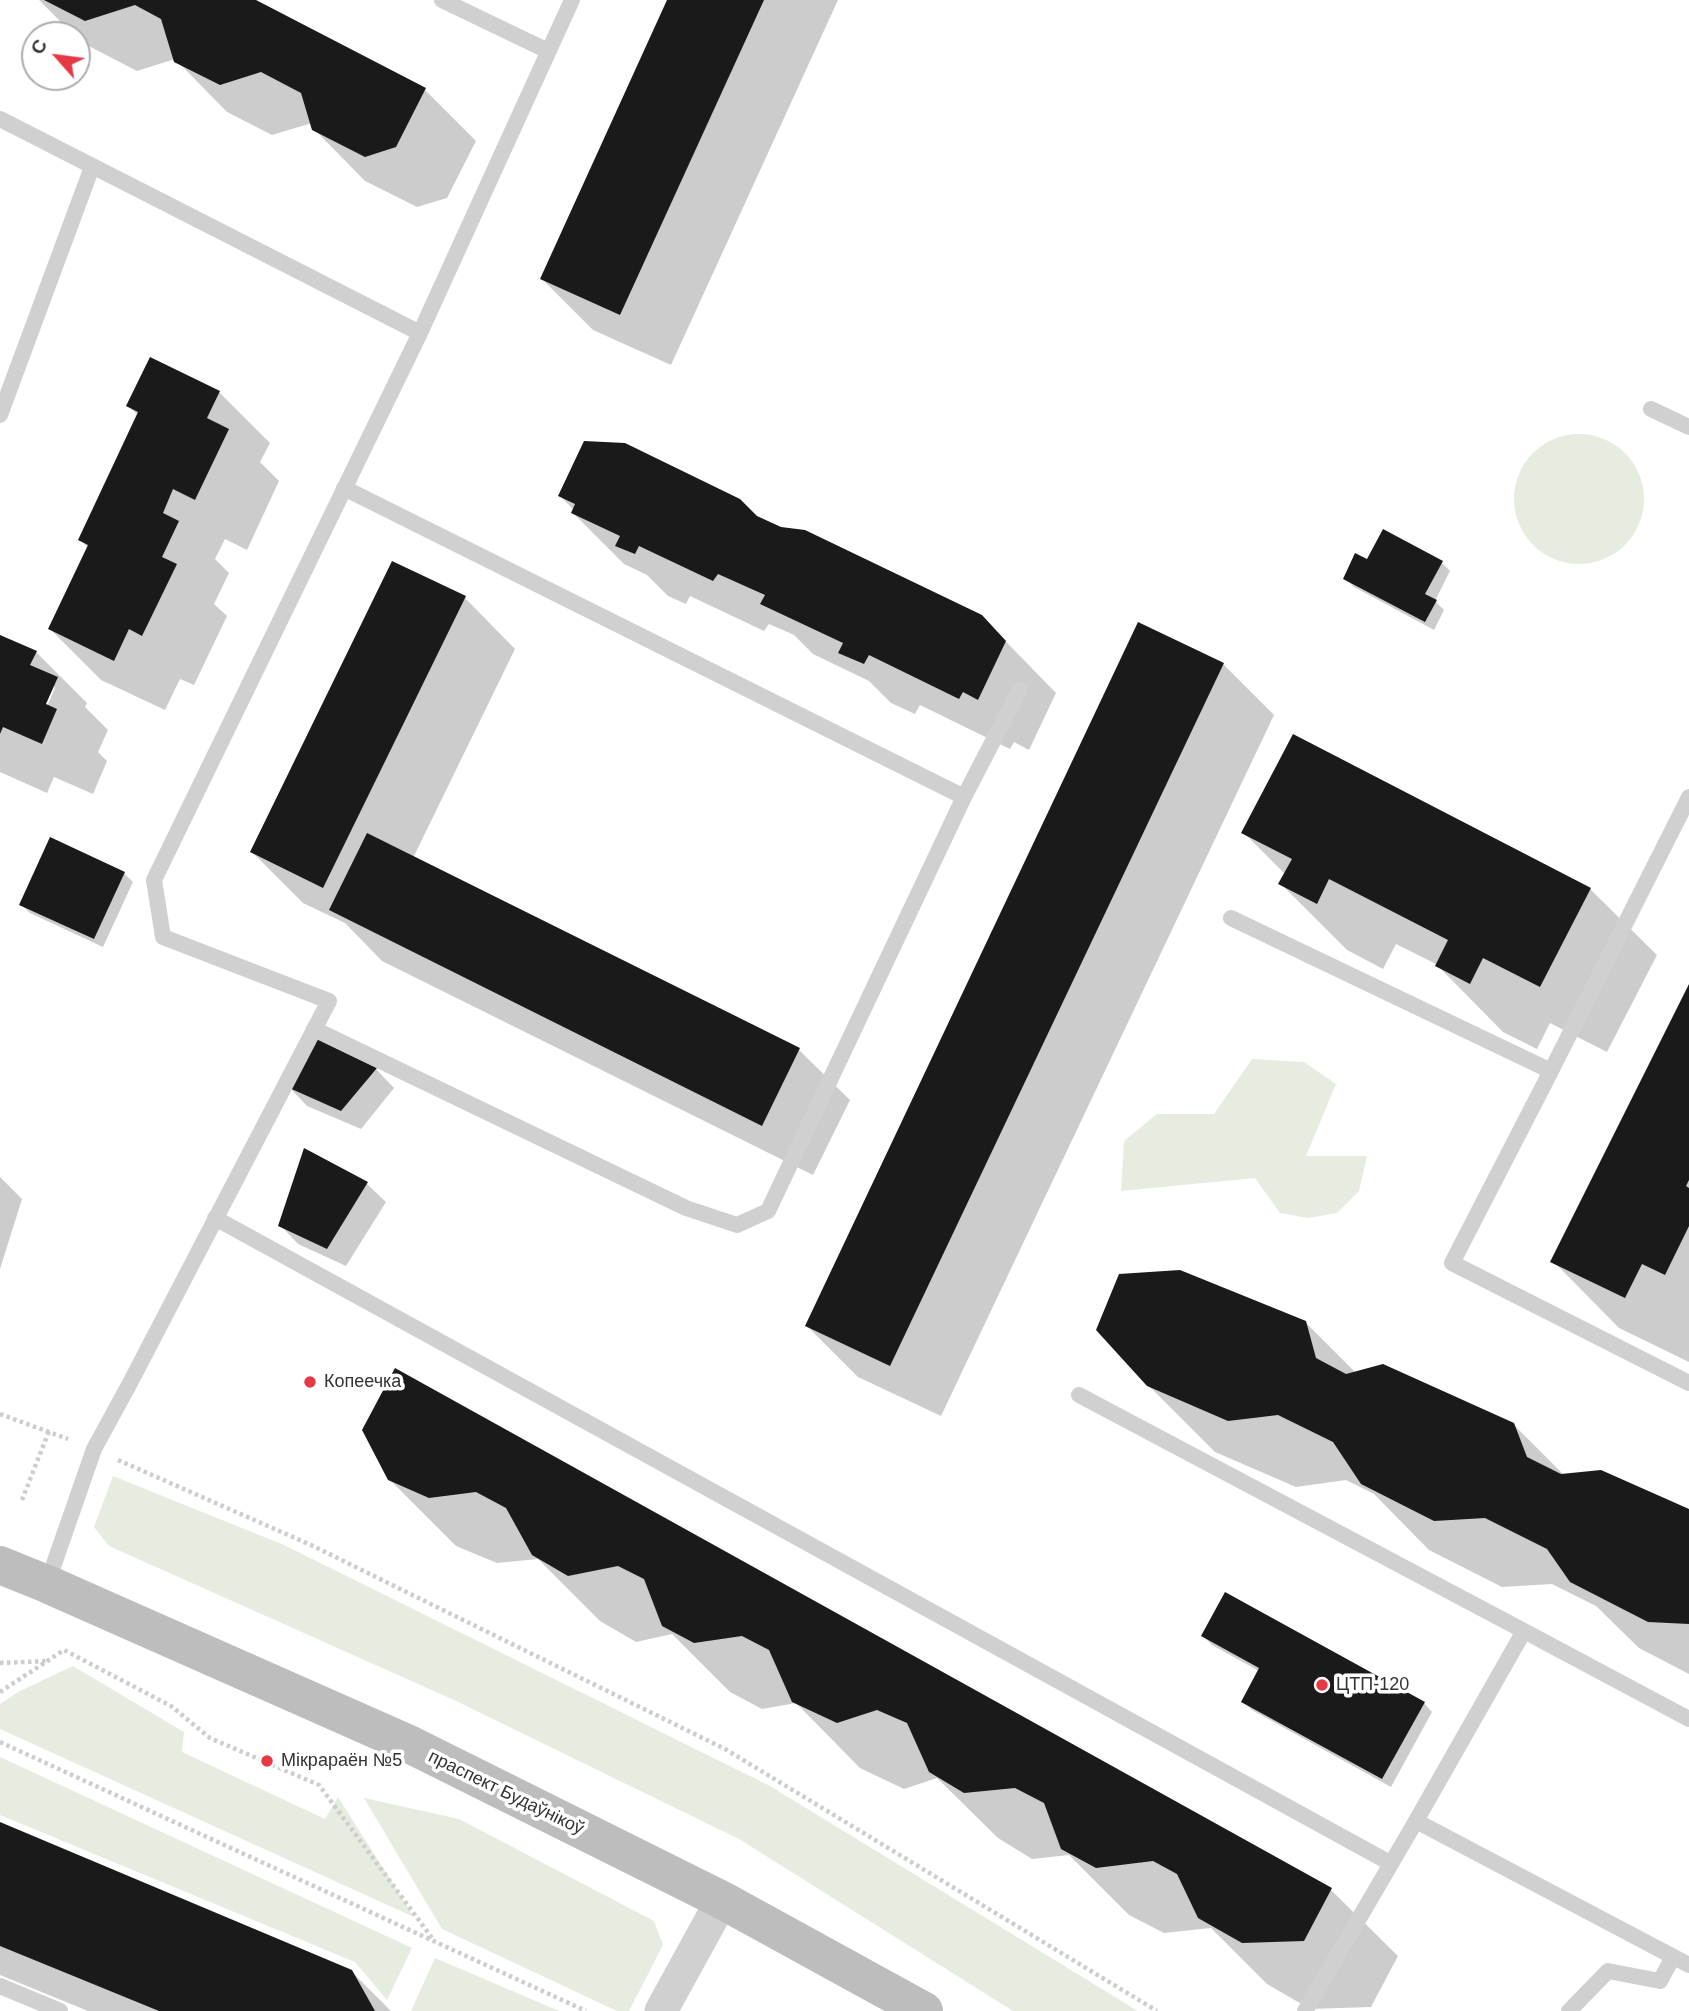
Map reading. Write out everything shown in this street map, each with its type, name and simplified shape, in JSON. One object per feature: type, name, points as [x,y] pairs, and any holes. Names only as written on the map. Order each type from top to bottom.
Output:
[{"type":"main road","name":"праспект Будаўнікоў","points":[[0,1565],[411,1745],[722,1900],[924,2011]]},
{"type":"street","points":[[661,2011],[722,1900]]},
{"type":"lane","points":[[442,0],[548,51]]},
{"type":"lane","points":[[47,1584],[94,1449],[329,1001],[163,937],[154,880],[420,333],[572,0]]},
{"type":"lane","points":[[0,119],[420,333]]},
{"type":"lane","points":[[0,415],[92,167]]},
{"type":"lane","points":[[1651,409],[1689,427]]},
{"type":"lane","points":[[344,488],[964,797]]},
{"type":"lane","points":[[314,1030],[686,1208],[737,1225],[768,1211],[964,797],[1020,689]]},
{"type":"lane","points":[[1689,797],[1452,1263],[1689,1383]]},
{"type":"lane","points":[[1231,918],[1551,1071]]},
{"type":"lane","points":[[215,1218],[1390,1863]]},
{"type":"lane","points":[[1079,1395],[1689,1719]]},
{"type":"lane","points":[[1305,2011],[1524,1631]]},
{"type":"lane","points":[[1416,1821],[1689,1965]]},
{"type":"lane","points":[[1569,2011],[1608,1971],[1660,1981],[1673,1957]]},
{"type":"lane","points":[[0,1986],[60,2011]]},
{"type":"path","points":[[0,1414],[94,1449],[311,1545],[725,1749],[1157,2011]]},
{"type":"path","points":[[22,1500],[49,1431]]},
{"type":"path","points":[[0,1692],[64,1650],[171,1706],[210,1738],[319,1785],[436,1942]]},
{"type":"path","points":[[0,1663],[49,1661]]},
{"type":"path","points":[[0,1742],[586,2011]]},
{"type":"shaded area","points":[[1579,434],[1604,439],[1625,453],[1639,474],[1644,499],[1639,524],[1625,545],[1604,559],[1579,564],[1554,559],[1533,545],[1519,524],[1514,499],[1519,474],[1533,453],[1554,439]]},
{"type":"shaded area","points":[[1252,1059],[1304,1062],[1336,1084],[1306,1156],[1367,1156],[1359,1191],[1337,1213],[1308,1218],[1280,1213],[1255,1178],[1121,1191],[1124,1141],[1157,1114],[1214,1114]]},
{"type":"shaded area","points":[[113,1476],[284,1545],[770,1786],[1138,2011],[1013,2011],[739,1839],[454,1700],[109,1546],[94,1527]]},
{"type":"shaded area","points":[[73,1666],[184,1732],[182,1752],[325,1819],[338,1797],[414,1917],[0,1729],[0,1704],[18,1692]]},
{"type":"shaded area","points":[[0,1757],[412,1948],[387,2000],[355,1962],[0,1815]]},
{"type":"shaded area","points":[[364,1798],[459,1819],[654,1921],[663,1945],[629,2011],[617,2011],[442,1929]]},
{"type":"shaded area","points":[[435,1958],[559,2011],[411,2011]]},
{"type":"building","points":[[44,0],[256,0],[426,88],[396,147],[365,157],[312,130],[301,93],[261,72],[220,85],[174,62],[161,19],[135,5],[85,21]]},
{"type":"building","points":[[667,0],[764,0],[620,315],[540,279]]},
{"type":"building","points":[[150,357],[220,391],[207,418],[229,429],[195,500],[173,489],[163,513],[179,521],[162,557],[177,564],[142,636],[129,629],[114,661],[48,629],[88,545],[78,540],[138,412],[126,406]]},
{"type":"building","points":[[584,441],[625,443],[740,499],[757,516],[781,527],[805,530],[982,615],[1006,641],[978,700],[963,692],[959,699],[869,655],[864,664],[838,653],[843,643],[760,604],[765,595],[718,574],[713,581],[639,546],[635,554],[615,546],[620,536],[571,513],[575,504],[558,496]]},
{"type":"building","points":[[1383,529],[1443,561],[1425,594],[1437,600],[1425,622],[1343,579],[1355,553],[1367,559]]},
{"type":"building","points":[[392,561],[466,596],[323,888],[250,852]]},
{"type":"building","points":[[1138,622],[1224,663],[890,1366],[805,1326]]},
{"type":"building","points":[[0,635],[37,651],[30,665],[58,677],[46,704],[57,709],[42,744],[3,727],[0,734]]},
{"type":"building","points":[[1293,734],[1591,888],[1540,987],[1483,958],[1470,984],[1435,966],[1448,940],[1329,879],[1317,904],[1278,884],[1292,859],[1241,833]]},
{"type":"building","points":[[367,833],[800,1048],[762,1126],[329,910]]},
{"type":"building","points":[[50,837],[125,872],[94,939],[19,905]]},
{"type":"building","points":[[1689,984],[1689,1180],[1686,1186],[1689,1188],[1689,1226],[1665,1275],[1642,1264],[1625,1298],[1550,1262]]},
{"type":"building","points":[[313,1037],[377,1068],[341,1111],[287,1087]]},
{"type":"building","points":[[304,1148],[368,1182],[327,1249],[278,1226]]},
{"type":"building","points":[[1180,1270],[1306,1321],[1316,1358],[1346,1374],[1383,1364],[1514,1423],[1527,1457],[1561,1474],[1601,1470],[1689,1509],[1689,1624],[1648,1622],[1570,1582],[1547,1549],[1485,1518],[1434,1521],[1361,1484],[1333,1442],[1278,1415],[1228,1421],[1147,1386],[1096,1330],[1119,1274]]},
{"type":"building","points":[[395,1368],[1332,1888],[1304,1941],[1242,1943],[1198,1918],[1177,1874],[1153,1861],[1096,1868],[1061,1849],[1044,1803],[1015,1788],[964,1793],[929,1772],[907,1723],[877,1710],[837,1723],[792,1702],[769,1650],[742,1636],[694,1643],[662,1626],[644,1579],[618,1566],[568,1576],[532,1555],[506,1508],[476,1492],[429,1498],[388,1480],[362,1430]]},
{"type":"building","name":"ЦТП-120","points":[[1225,1592],[1425,1702],[1382,1779],[1241,1702],[1259,1668],[1201,1636]]},
{"type":"building","points":[[0,1822],[352,1970],[375,2011],[159,2011],[0,1946]]},
{"type":"place","name":"Копеечка","points":[[310,1382]]},
{"type":"place","name":"ЦТП-120","points":[[1322,1685]]},
{"type":"place","name":"Мікрараён №5","points":[[267,1761]]}]
